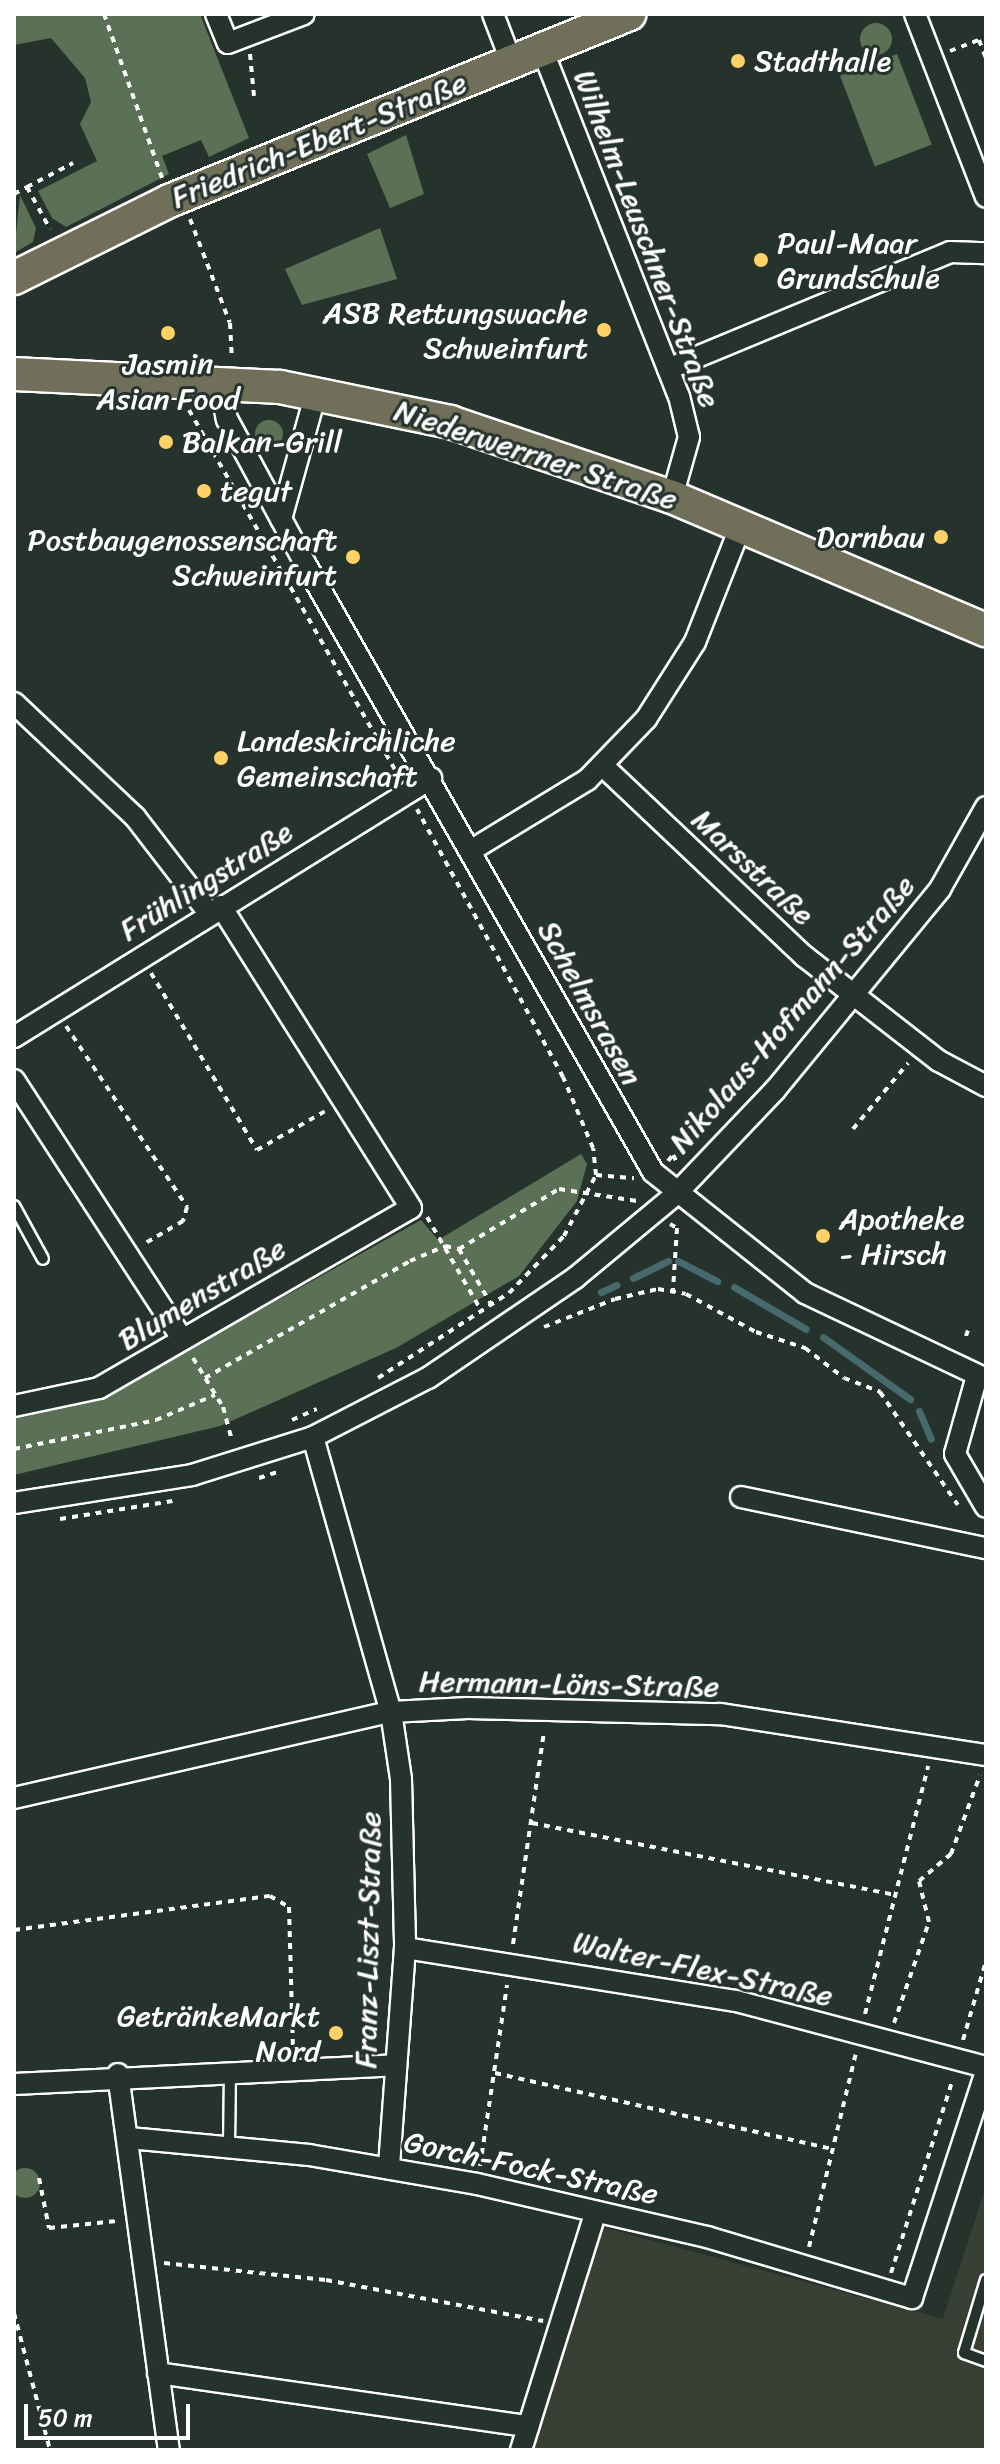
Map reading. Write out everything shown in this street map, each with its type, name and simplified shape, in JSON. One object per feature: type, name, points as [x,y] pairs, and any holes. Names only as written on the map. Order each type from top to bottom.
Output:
[{"type":"main road","name":"Friedrich-Ebert-Straße","points":[[14,278],[169,201],[630,14]]},
{"type":"main road","name":"Niederwerrner Straße","points":[[14,374],[226,371],[450,422],[672,497],[986,630]]},
{"type":"street","points":[[216,14],[228,43],[304,14]]},
{"type":"street","points":[[493,14],[511,61]]},
{"type":"street","points":[[915,14],[986,197]]},
{"type":"street","name":"Wilhelm-Leuschner-Straße","points":[[542,49],[668,369],[689,437],[672,497]]},
{"type":"street","points":[[668,369],[950,252],[986,253]]},
{"type":"street","name":"Schelmsrasen","points":[[226,371],[227,419],[646,1160],[675,1195],[832,1310],[982,1378]]},
{"type":"street","points":[[281,519],[316,393]]},
{"type":"street","points":[[470,851],[603,766],[646,719],[688,654],[741,525]]},
{"type":"street","points":[[14,703],[135,817],[215,910],[419,1212]]},
{"type":"street","name":"Marsstraße","points":[[603,766],[854,993],[922,1047],[986,1086]]},
{"type":"street","name":"Frühlingstraße","points":[[14,1037],[54,1007],[141,957],[431,778]]},
{"type":"street","name":"Nikolaus-Hofmann-Straße","points":[[14,1503],[192,1475],[313,1437],[481,1344],[609,1253],[675,1195],[854,993],[940,889],[986,807]]},
{"type":"street","points":[[14,1080],[185,1346]]},
{"type":"street","name":"Blumenstraße","points":[[14,1406],[99,1388],[185,1346],[419,1212]]},
{"type":"street","points":[[982,1378],[955,1454],[986,1507]]},
{"type":"street","name":"Franz-Liszt-Straße","points":[[313,1437],[391,1712],[405,1948],[389,2168]]},
{"type":"street","points":[[741,1497],[986,1548]]},
{"type":"street","name":"Hermann-Löns-Straße","points":[[14,1798],[391,1712],[547,1707],[720,1714],[934,1744],[986,1755]]},
{"type":"street","name":"Walter-Flex-Straße","points":[[405,1948],[736,2001],[986,2069]]},
{"type":"street","points":[[14,2084],[118,2074],[396,2065]]},
{"type":"street","name":"Gorch-Fock-Straße","points":[[129,2138],[229,2145],[389,2168],[596,2211],[804,2265],[912,2298],[986,2069]]},
{"type":"street","points":[[118,2074],[169,2450]]},
{"type":"street","points":[[521,2450],[596,2211]]},
{"type":"street","points":[[158,2373],[528,2426]]},
{"type":"lane","points":[[14,1206],[43,1259]]},
{"type":"lane","points":[[229,2145],[230,2069]]},
{"type":"lane","points":[[986,2280],[964,2353],[986,2361]]},
{"type":"path","points":[[104,14],[162,168]]},
{"type":"path","points":[[932,58],[979,40],[986,58]]},
{"type":"path","points":[[252,61],[254,96]]},
{"type":"path","points":[[14,194],[73,163]]},
{"type":"path","points":[[27,187],[53,235]]},
{"type":"path","points":[[187,213],[230,323],[226,371]]},
{"type":"path","points":[[185,403],[408,792],[563,1077],[593,1148],[596,1175],[590,1197],[539,1265],[492,1306],[374,1380]]},
{"type":"path","points":[[141,957],[257,1150],[346,1100]]},
{"type":"path","points":[[54,1007],[187,1207],[183,1221],[128,1254]]},
{"type":"path","points":[[853,1129],[922,1047]]},
{"type":"path","points":[[596,1175],[643,1179]]},
{"type":"path","points":[[205,1378],[445,1246],[459,1249],[559,1189],[590,1197],[644,1202]]},
{"type":"path","points":[[419,1212],[445,1246],[482,1312]]},
{"type":"path","points":[[670,1224],[677,1228],[673,1290]]},
{"type":"path","points":[[459,1249],[492,1306]]},
{"type":"path","points":[[686,1294],[756,1332],[805,1348],[844,1378],[880,1392],[961,1509]]},
{"type":"path","points":[[185,1346],[215,1395],[232,1440]]},
{"type":"path","points":[[14,1449],[156,1420],[215,1395]]},
{"type":"path","points":[[278,1425],[320,1408]]},
{"type":"path","points":[[218,1444],[243,1437]]},
{"type":"path","points":[[804,2265],[934,1744]]},
{"type":"path","points":[[888,2040],[929,1922],[919,1881],[951,1854],[986,1755]]},
{"type":"path","points":[[532,1822],[895,1895]]},
{"type":"path","points":[[14,1930],[270,1896],[289,1907],[293,2067]]},
{"type":"path","points":[[886,2290],[986,1961]]},
{"type":"path","points":[[494,2072],[832,2149]]},
{"type":"path","points":[[39,2178],[49,2228],[140,2219]]},
{"type":"path","points":[[145,2261],[326,2280],[561,2325]]},
{"type":"path","points":[[14,2313],[50,2450]]},
{"type":"shaded area","points":[[986,2186],[986,2450],[517,2450],[586,2223],[943,2319]]},
{"type":"green space","points":[[14,14],[200,14],[249,138],[209,157],[201,140],[162,156],[169,174],[66,227],[52,218],[38,191],[97,161],[80,124],[91,102],[85,78],[51,38],[14,45]]},
{"type":"green space","points":[[876,23],[887,28],[892,39],[887,50],[876,55],[865,50],[860,39],[865,28]]},
{"type":"green space","points":[[897,54],[932,145],[875,166],[840,76]]},
{"type":"green space","points":[[406,135],[424,194],[390,208],[367,154]]},
{"type":"green space","points":[[20,195],[36,228],[33,242],[14,253]]},
{"type":"green space","points":[[380,228],[397,279],[302,305],[285,269]]},
{"type":"green space","points":[[269,420],[279,424],[283,434],[279,444],[269,448],[259,444],[255,434],[259,424]]},
{"type":"green space","points":[[581,1154],[587,1164],[577,1201],[519,1276],[396,1348],[220,1426],[14,1475],[14,1415],[119,1389],[421,1220],[438,1240]]},
{"type":"green space","points":[[25,2168],[35,2173],[40,2183],[35,2193],[25,2198],[15,2193],[10,2183],[15,2173]]},
{"type":"waterway","points":[[633,1278],[668,1261]]},
{"type":"waterway","points":[[678,1261],[717,1281]]},
{"type":"waterway","points":[[601,1292],[616,1285]]},
{"type":"waterway","points":[[734,1287],[806,1329]]},
{"type":"waterway","points":[[823,1337],[910,1399]]},
{"type":"waterway","points":[[919,1411],[931,1439]]},
{"type":"place","name":"Stadthalle","points":[[738,61]]},
{"type":"place","name":"Paul-Maar Grundschule","points":[[761,260]]},
{"type":"place","name":"ASB Rettungswache Schweinfurt","points":[[604,330]]},
{"type":"place","name":"Jasmin Asian Food","points":[[168,333]]},
{"type":"place","name":"Balkan-Grill","points":[[166,442]]},
{"type":"place","name":"tegut","points":[[204,491]]},
{"type":"place","name":"Dornbau","points":[[941,537]]},
{"type":"place","name":"Postbaugenossenschaft Schweinfurt","points":[[353,557]]},
{"type":"place","name":"Landeskirchliche Gemeinschaft","points":[[221,758]]},
{"type":"place","name":"Apotheke - Hirsch","points":[[823,1236]]},
{"type":"place","name":"GetränkeMarkt Nord","points":[[336,2033]]}]
